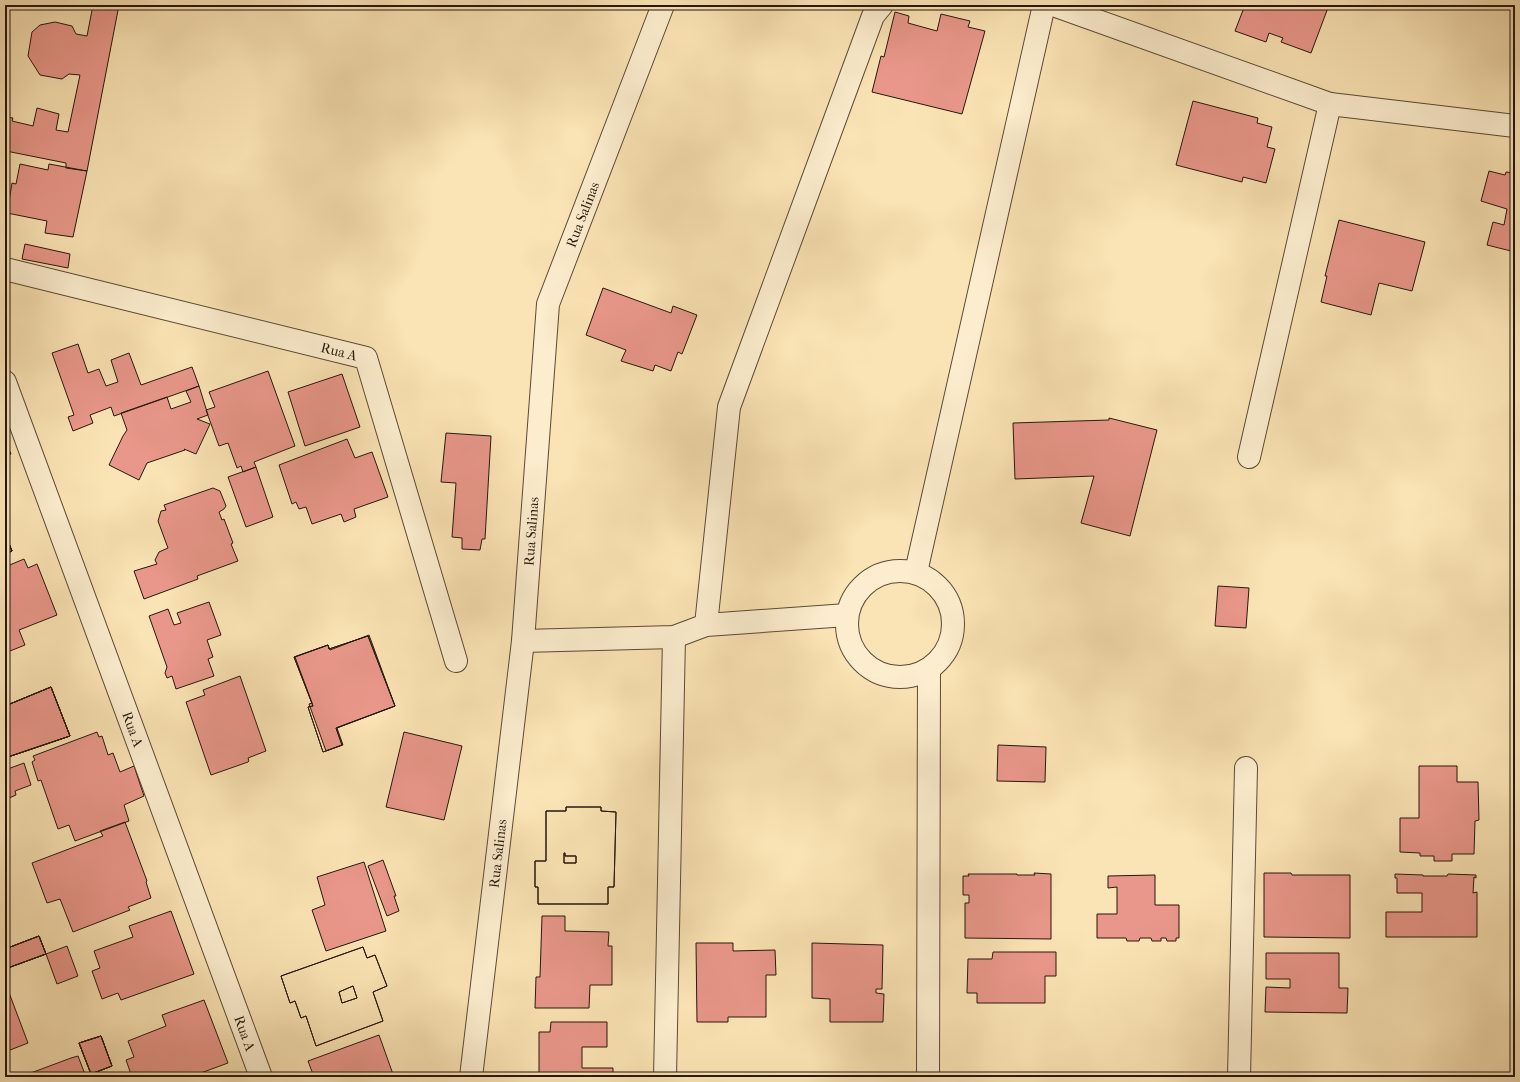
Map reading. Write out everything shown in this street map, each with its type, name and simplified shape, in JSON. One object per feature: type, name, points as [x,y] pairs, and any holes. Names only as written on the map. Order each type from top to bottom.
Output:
[{"type":"street","name":"Rua Salinas","points":[[471,1077],[523,641],[548,304],[663,5]]},
{"type":"street","points":[[706,625],[729,407],[873,16],[882,5]]},
{"type":"street","points":[[916,572],[1044,5]]},
{"type":"street","points":[[1053,5],[1330,104],[1515,126]]},
{"type":"street","points":[[1248,457],[1330,104]]},
{"type":"street","name":"Rua A","points":[[5,269],[366,358],[456,661]]},
{"type":"street","name":"Rua A","points":[[5,382],[261,1077]]},
{"type":"street","points":[[894,570],[916,572],[937,584],[951,605],[954,629],[946,653],[929,670],[906,679],[882,676],[861,662],[848,640],[847,615],[855,594],[872,578],[894,570]]},
{"type":"street","points":[[523,641],[674,637],[706,625],[847,615]]},
{"type":"street","points":[[665,1077],[674,637]]},
{"type":"street","points":[[928,1077],[929,670]]},
{"type":"street","points":[[1239,1077],[1246,768]]},
{"type":"building","points":[[93,5],[119,5],[87,171],[66,168],[66,163],[6,151],[5,153],[5,117],[13,118],[12,121],[33,126],[37,108],[59,114],[56,130],[68,132],[80,75],[69,74],[62,79],[40,75],[28,56],[32,32],[40,25],[55,22],[72,26],[76,34],[87,36]]},
{"type":"building","points":[[1245,5],[1329,5],[1311,53],[1281,42],[1283,38],[1269,33],[1266,42],[1235,31]]},
{"type":"building","points":[[895,12],[909,16],[908,23],[937,31],[941,14],[970,21],[968,27],[985,31],[962,114],[872,92],[881,56],[884,57]]},
{"type":"building","points":[[1193,101],[1258,118],[1257,123],[1272,127],[1267,147],[1275,149],[1266,183],[1243,177],[1242,182],[1176,165]]},
{"type":"building","points":[[20,164],[48,170],[49,164],[87,171],[73,237],[45,233],[47,221],[7,213],[12,183],[16,184]]},
{"type":"building","points":[[1489,171],[1505,175],[1506,172],[1515,173],[1515,252],[1487,245],[1493,222],[1504,225],[1507,209],[1481,201]]},
{"type":"building","points":[[1339,220],[1425,242],[1412,291],[1379,283],[1371,315],[1321,302],[1327,276],[1325,276]]},
{"type":"building","points":[[25,244],[70,254],[68,268],[22,259]]},
{"type":"building","points":[[603,288],[671,313],[673,306],[697,315],[682,354],[678,352],[671,371],[655,365],[653,371],[621,361],[626,350],[586,335]]},
{"type":"building","points":[[78,344],[88,373],[99,369],[106,386],[118,382],[111,360],[129,353],[141,385],[192,367],[199,386],[114,416],[111,407],[90,415],[93,423],[73,431],[68,417],[74,415],[52,353]]},
{"type":"building","points":[[268,371],[295,446],[254,462],[256,467],[243,472],[241,466],[237,468],[228,443],[219,446],[206,410],[215,407],[209,392]]},
{"type":"building","points":[[342,374],[360,427],[305,446],[288,392]]},
{"type":"building","points":[[199,386],[208,415],[197,419],[210,424],[196,454],[184,449],[185,450],[147,463],[139,480],[109,465],[127,430],[121,413],[167,397],[171,409],[191,402],[186,391]]},
{"type":"building","points":[[1109,418],[1157,430],[1130,536],[1081,523],[1094,476],[1015,479],[1013,423],[1109,420]]},
{"type":"building","points":[[446,433],[491,436],[485,539],[482,539],[480,550],[462,549],[462,538],[452,537],[456,483],[441,482]]},
{"type":"building","points":[[347,439],[355,458],[372,452],[388,497],[354,509],[356,517],[344,522],[341,514],[312,524],[306,507],[299,509],[296,502],[292,504],[279,465]]},
{"type":"building","points":[[5,440],[11,454],[5,456]]},
{"type":"building","points":[[256,467],[273,517],[246,527],[228,477]]},
{"type":"building","points":[[213,488],[220,491],[226,506],[219,512],[222,520],[224,519],[233,543],[231,544],[238,561],[197,576],[198,579],[144,599],[134,571],[157,564],[155,560],[159,552],[168,548],[158,521],[161,511],[166,510],[164,505]]},
{"type":"building","points":[[5,534],[12,551],[5,554]]},
{"type":"building","points":[[5,534],[12,551],[5,554]]},
{"type":"building","points":[[5,534],[12,551],[5,554]]},
{"type":"building","points":[[5,534],[12,551],[5,554]]},
{"type":"building","points":[[5,534],[12,551],[5,554]]},
{"type":"building","points":[[24,559],[28,568],[37,564],[57,615],[19,630],[25,645],[5,653],[5,567]]},
{"type":"building","points":[[1218,586],[1249,588],[1246,628],[1215,626]]},
{"type":"building","points":[[209,602],[221,635],[207,640],[213,657],[208,659],[214,676],[176,689],[172,676],[167,678],[165,673],[167,667],[149,616],[168,609],[174,625],[181,623],[177,613]]},
{"type":"building","points":[[369,635],[395,706],[337,728],[343,745],[326,751],[309,704],[312,703],[295,657],[328,645],[330,650]]},
{"type":"building","points":[[368,636],[395,706],[336,728],[342,745],[323,752],[308,707],[313,706],[294,657],[328,645],[329,649]]},
{"type":"building","points":[[368,636],[395,706],[336,728],[342,745],[323,752],[308,707],[313,706],[294,657],[328,645],[329,649]]},
{"type":"building","points":[[240,676],[266,751],[248,758],[248,762],[211,775],[186,702],[205,695],[203,690]]},
{"type":"building","points":[[51,687],[70,736],[5,758],[5,706]]},
{"type":"building","points":[[51,687],[70,736],[5,758],[5,706]]},
{"type":"building","points":[[51,687],[70,736],[5,758],[5,706]]},
{"type":"building","points":[[51,687],[70,736],[5,758],[5,706]]},
{"type":"building","points":[[51,687],[70,736],[5,758],[5,706]]},
{"type":"building","points":[[97,732],[99,737],[102,736],[108,755],[113,753],[120,772],[134,766],[144,796],[124,805],[129,821],[75,841],[69,825],[58,829],[41,780],[38,781],[32,762],[35,760],[33,756]]},
{"type":"building","points":[[404,732],[462,746],[444,820],[386,807]]},
{"type":"building","points":[[998,745],[1046,747],[1045,782],[997,781]]},
{"type":"building","points":[[24,763],[31,785],[15,791],[16,795],[7,799],[5,795],[5,770]]},
{"type":"building","points":[[1419,766],[1457,766],[1457,782],[1478,782],[1479,820],[1475,821],[1474,854],[1452,854],[1452,861],[1434,861],[1434,856],[1420,856],[1420,853],[1400,852],[1400,818],[1419,818]]},
{"type":"building","points":[[566,807],[601,807],[601,811],[616,812],[614,887],[608,887],[608,904],[538,904],[538,887],[535,887],[535,861],[546,861],[546,811],[566,811]],"holes":[[[565,853],[565,856],[576,856],[576,863],[564,863]]]},
{"type":"building","points":[[566,807],[601,807],[601,811],[616,812],[614,887],[608,887],[608,904],[538,904],[538,887],[535,887],[535,861],[546,861],[546,811],[566,811]],"holes":[[[565,853],[565,856],[576,856],[576,863],[564,863]]]},
{"type":"building","points":[[125,822],[147,881],[146,882],[151,898],[128,907],[130,910],[73,932],[60,899],[47,903],[32,863],[103,836],[100,831]]},
{"type":"building","points":[[383,860],[396,896],[394,896],[399,911],[387,916],[368,866]]},
{"type":"building","points":[[364,862],[386,931],[326,951],[312,910],[325,905],[317,877]]},
{"type":"building","points":[[1034,873],[1051,874],[1051,939],[965,938],[965,903],[969,903],[969,895],[963,895],[963,876],[969,876],[968,874],[1035,875]]},
{"type":"building","points":[[1264,873],[1291,873],[1292,875],[1350,875],[1350,938],[1264,937]]},
{"type":"building","points":[[1395,874],[1423,876],[1447,876],[1448,874],[1476,875],[1476,878],[1474,877],[1473,893],[1477,892],[1477,937],[1386,937],[1386,912],[1422,912],[1422,893],[1397,893],[1397,878],[1395,878]]},
{"type":"building","points":[[1155,875],[1155,905],[1179,905],[1179,938],[1176,938],[1176,941],[1167,941],[1166,938],[1161,938],[1161,941],[1152,941],[1151,938],[1140,938],[1139,941],[1127,941],[1126,938],[1097,938],[1097,914],[1117,914],[1117,887],[1108,888],[1108,876]]},
{"type":"building","points":[[171,911],[194,974],[121,1000],[118,993],[102,999],[92,971],[100,968],[94,951],[133,937],[129,926]]},
{"type":"building","points":[[542,916],[565,916],[565,931],[609,932],[608,946],[612,946],[612,985],[590,985],[589,1008],[535,1008],[536,977],[540,977]]},
{"type":"building","points":[[39,936],[46,954],[5,969],[5,949]]},
{"type":"building","points":[[39,936],[46,954],[5,969],[5,949]]},
{"type":"building","points":[[39,936],[46,954],[5,969],[5,949]]},
{"type":"building","points":[[39,936],[46,954],[5,969],[5,949]]},
{"type":"building","points":[[39,936],[46,954],[5,969],[5,949]]},
{"type":"building","points":[[696,943],[733,943],[733,951],[775,950],[776,975],[766,975],[766,1017],[728,1017],[728,1022],[697,1022]]},
{"type":"building","points":[[812,943],[883,945],[882,989],[876,989],[876,993],[884,994],[883,1022],[830,1022],[830,999],[812,998]]},
{"type":"building","points":[[67,946],[78,976],[57,984],[46,954]]},
{"type":"building","points":[[363,947],[367,958],[375,955],[387,986],[373,992],[383,1021],[316,1046],[306,1016],[301,1018],[295,1001],[290,1003],[281,976]],"holes":[[[353,986],[357,998],[342,1003],[339,992]]]},
{"type":"building","points":[[363,947],[367,958],[375,955],[387,986],[373,992],[383,1021],[316,1046],[306,1016],[301,1018],[295,1001],[290,1003],[281,976]],"holes":[[[353,986],[357,998],[342,1003],[339,992]]]},
{"type":"building","points":[[993,952],[1056,952],[1056,976],[1045,976],[1045,1003],[977,1003],[977,993],[967,993],[968,959],[992,959]]},
{"type":"building","points":[[1266,953],[1339,953],[1339,988],[1348,988],[1347,1013],[1265,1012],[1266,987],[1290,988],[1290,979],[1266,979]]},
{"type":"building","points":[[5,982],[28,1043],[5,1052]]},
{"type":"building","points":[[204,1000],[228,1063],[190,1077],[132,1077],[126,1060],[134,1057],[128,1041],[166,1026],[162,1015]]},
{"type":"building","points":[[551,1022],[607,1022],[607,1047],[582,1047],[582,1068],[613,1068],[613,1077],[536,1077],[539,1076],[539,1032],[550,1032]]},
{"type":"building","points":[[379,1035],[394,1077],[314,1077],[308,1061]]},
{"type":"building","points":[[101,1036],[112,1066],[91,1074],[79,1043]]},
{"type":"building","points":[[101,1036],[112,1066],[91,1074],[79,1043]]},
{"type":"building","points":[[101,1036],[112,1066],[91,1074],[79,1043]]},
{"type":"building","points":[[101,1036],[112,1066],[91,1074],[79,1043]]},
{"type":"building","points":[[101,1036],[112,1066],[91,1074],[79,1043]]},
{"type":"building","points":[[78,1056],[86,1077],[20,1077],[71,1058]]}]
